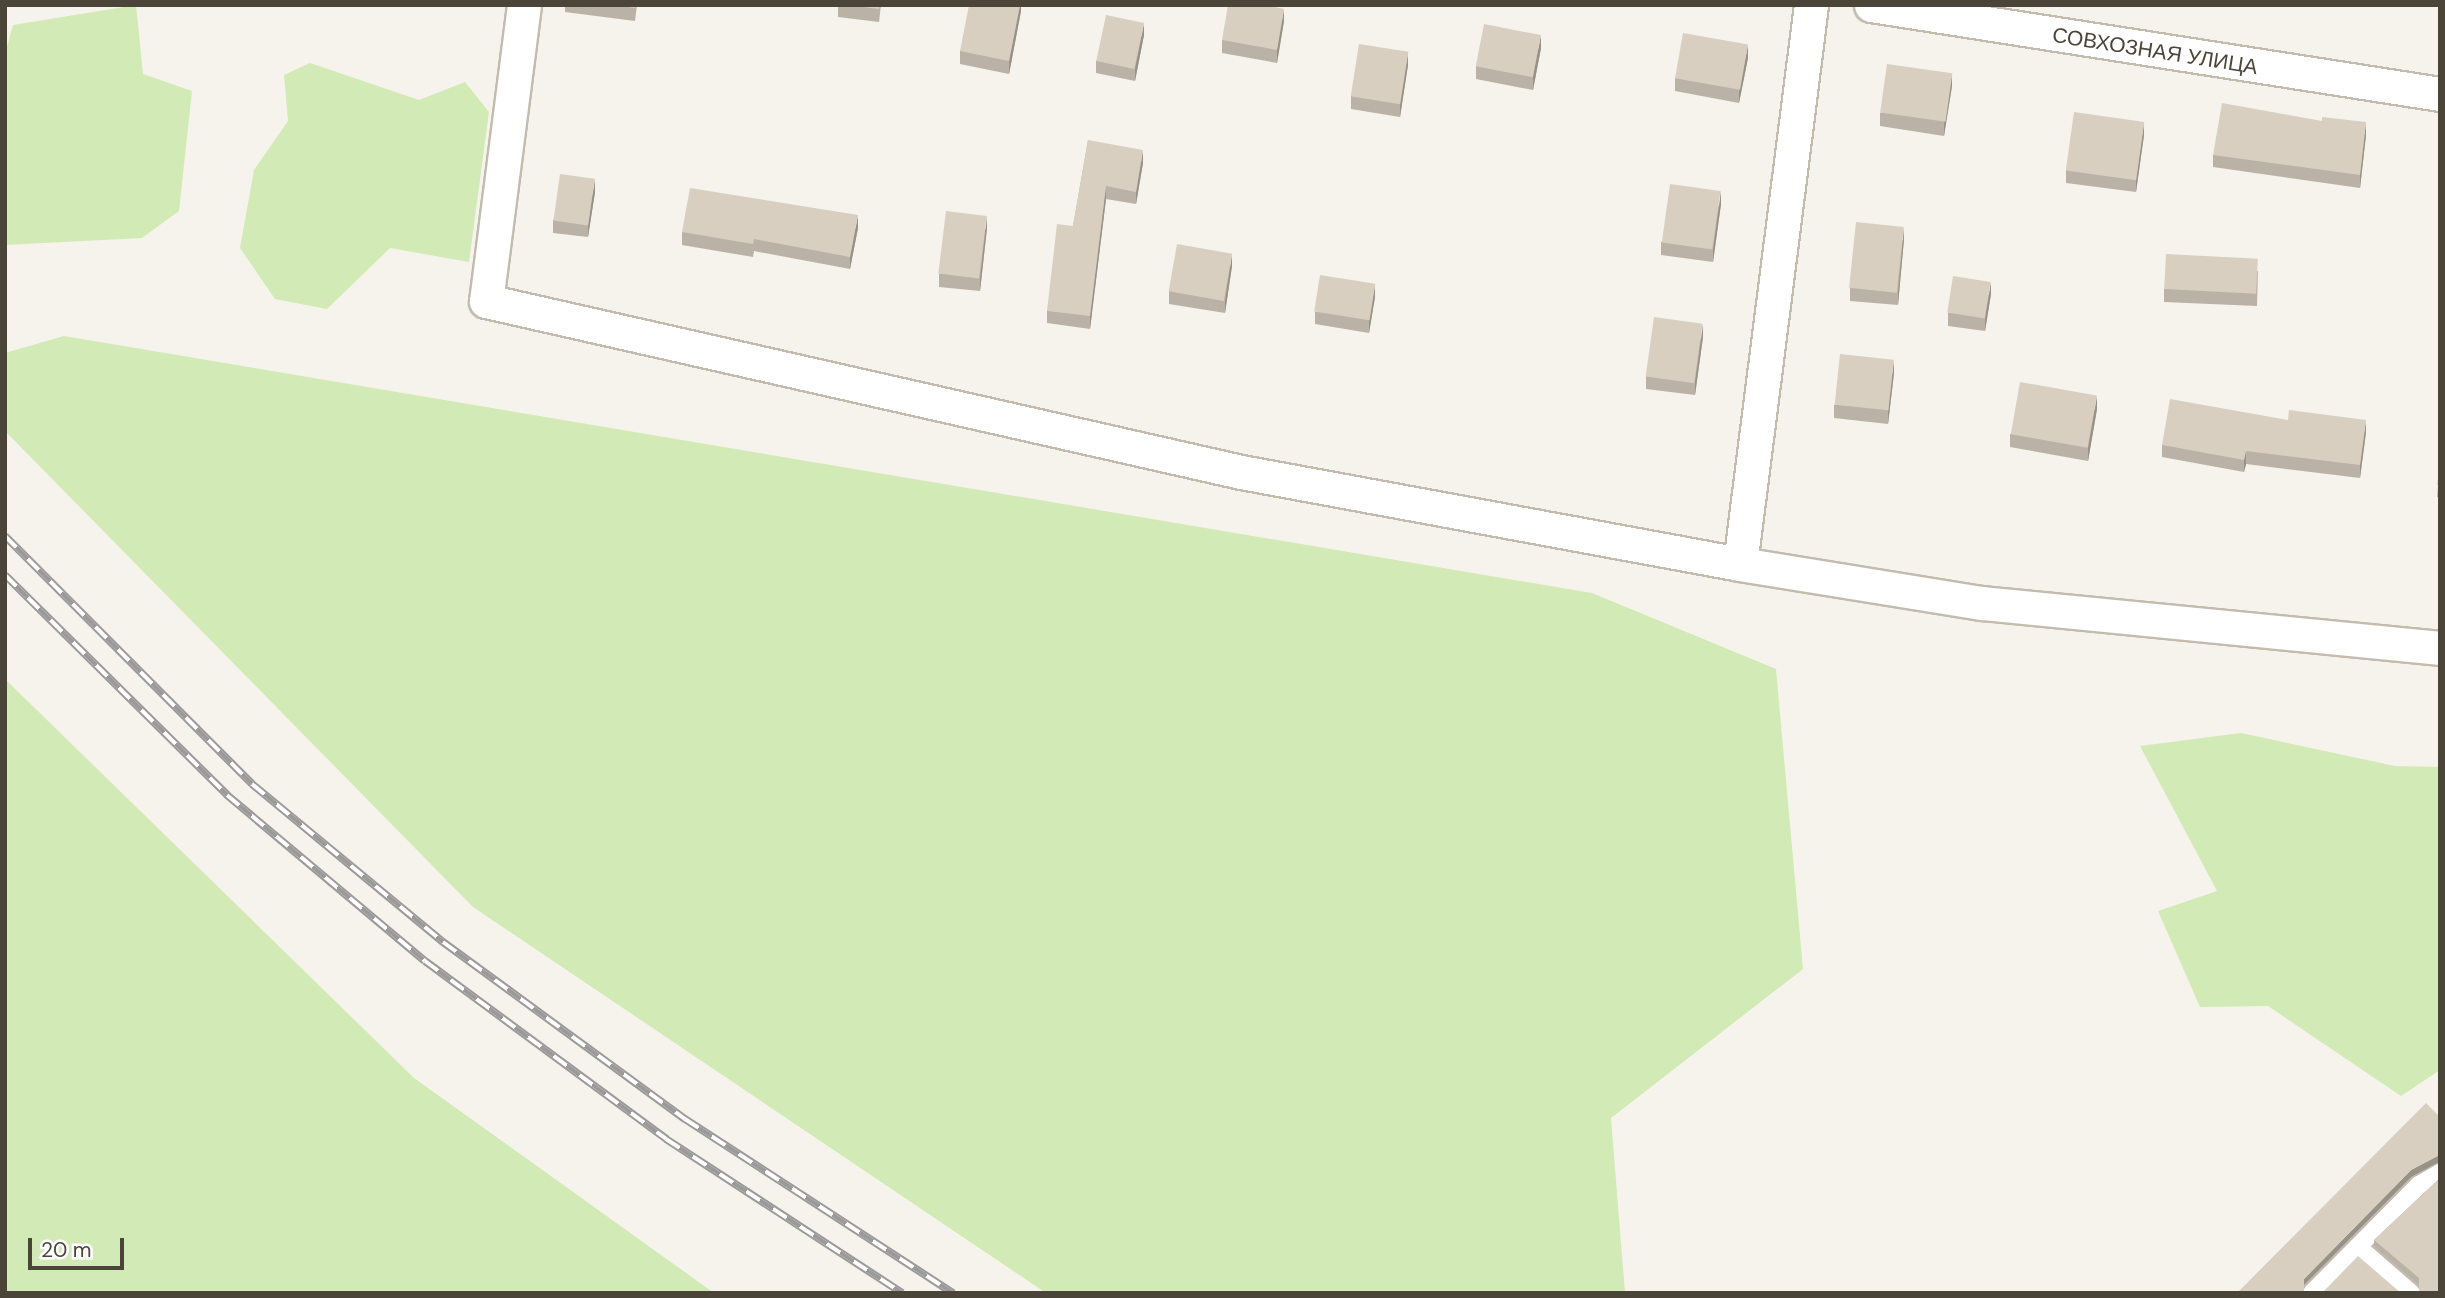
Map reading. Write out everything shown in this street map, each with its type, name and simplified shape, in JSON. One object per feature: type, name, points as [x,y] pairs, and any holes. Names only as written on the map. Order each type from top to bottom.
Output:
[{"type":"street","points":[[524,5],[486,301],[1241,472],[1740,564],[1982,603],[2440,648]]},
{"type":"street","points":[[1740,564],[1811,5]]},
{"type":"street","name":"СОВХОЗНАЯ УЛИЦА","points":[[1871,5],[2440,94]]},
{"type":"lane","points":[[2312,1293],[2419,1185],[2439,1177]]},
{"type":"lane","points":[[2358,1247],[2411,1293]]},
{"type":"green space","points":[[136,5],[143,74],[192,91],[179,211],[142,238],[5,245],[5,54],[13,25]]},
{"type":"green space","points":[[310,63],[419,100],[465,82],[489,112],[469,262],[390,248],[327,309],[275,299],[240,248],[254,170],[288,121],[284,75]]},
{"type":"green space","points":[[64,336],[1592,593],[1776,669],[1803,969],[1611,1118],[1625,1293],[1046,1293],[473,907],[5,431],[5,353]]},
{"type":"green space","points":[[5,679],[414,1078],[714,1293],[5,1293]]},
{"type":"green space","points":[[2241,733],[2395,766],[2440,767],[2440,1070],[2401,1096],[2268,1006],[2200,1007],[2158,911],[2217,891],[2140,746]]},
{"type":"building","points":[[612,5],[636,5],[635,8]]},
{"type":"building","points":[[847,5],[880,5],[879,9]]},
{"type":"building","points":[[969,5],[1020,5],[1009,61],[960,51]]},
{"type":"building","points":[[1228,5],[1266,5],[1284,9],[1277,50],[1222,40]]},
{"type":"building","points":[[1106,15],[1144,23],[1134,69],[1096,61]]},
{"type":"building","points":[[1484,24],[1541,35],[1533,77],[1476,66]]},
{"type":"building","points":[[1683,33],[1748,44],[1740,90],[1675,78]]},
{"type":"building","points":[[1359,44],[1408,52],[1400,104],[1351,96]]},
{"type":"building","points":[[1887,64],[1952,73],[1946,122],[1880,113]]},
{"type":"building","points":[[2222,103],[2322,121],[2322,117],[2366,122],[2360,175],[2213,155]]},
{"type":"building","points":[[2074,112],[2144,122],[2136,180],[2066,170]]},
{"type":"building","points":[[1088,140],[1143,150],[1136,192],[1106,186],[1090,316],[1047,311],[1057,224],[1073,226]]},
{"type":"building","points":[[560,174],[595,179],[588,225],[553,221]]},
{"type":"building","points":[[1670,184],[1721,191],[1712,250],[1662,242]]},
{"type":"building","points":[[690,188],[858,215],[850,257],[754,239],[753,244],[682,232]]},
{"type":"building","points":[[946,211],[987,216],[979,279],[938,274]]},
{"type":"building","points":[[1856,222],[1904,227],[1897,293],[1849,288]]},
{"type":"building","points":[[1177,244],[1232,254],[1224,301],[1169,291]]},
{"type":"building","points":[[2166,254],[2258,259],[2256,294],[2164,289]]},
{"type":"building","points":[[1320,275],[1375,284],[1370,320],[1314,312]]},
{"type":"building","points":[[1953,276],[1991,282],[1985,318],[1947,313]]},
{"type":"building","points":[[1654,317],[1703,324],[1694,383],[1646,376]]},
{"type":"building","points":[[1840,354],[1894,360],[1888,410],[1835,405]]},
{"type":"building","points":[[2020,382],[2097,396],[2088,448],[2011,434]]},
{"type":"building","points":[[2170,399],[2288,420],[2289,410],[2366,420],[2360,465],[2246,451],[2244,460],[2162,445]]},
{"type":"building","points":[[2440,464],[2440,485],[2437,485]]},
{"type":"building","points":[[2426,1103],[2440,1117],[2440,1155],[2411,1170],[2304,1279],[2304,1293],[2237,1293]]},
{"type":"building","points":[[2440,1178],[2440,1293],[2419,1293],[2419,1278],[2374,1240]]},
{"type":"building","points":[[2358,1256],[2401,1293],[2322,1293]]},
{"type":"railway","points":[[5,536],[252,784],[443,942],[685,1119],[953,1293]]},
{"type":"railway","points":[[5,575],[227,795],[425,961],[666,1139],[902,1293]]}]
